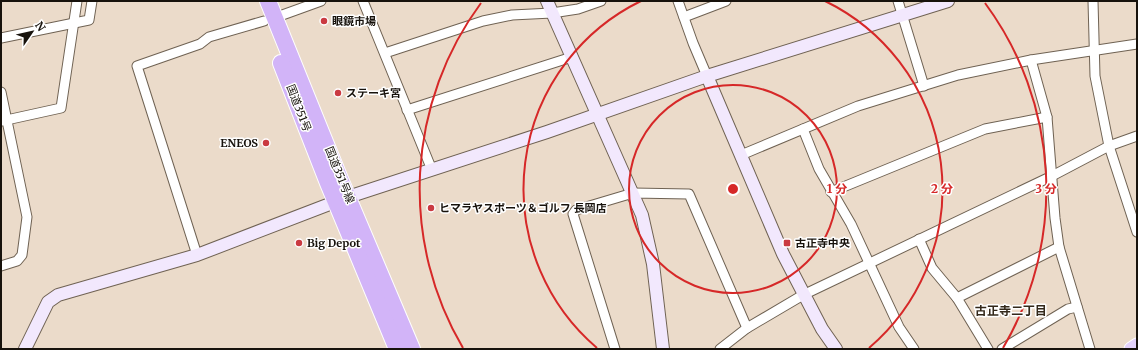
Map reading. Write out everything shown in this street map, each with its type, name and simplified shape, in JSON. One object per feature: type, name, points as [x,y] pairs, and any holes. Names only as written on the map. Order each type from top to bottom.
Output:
[{"type":"highway","name":"国道351号","points":[[256,1],[269,19],[342,199],[397,349]]},
{"type":"highway","points":[[268,1],[269,19]]},
{"type":"highway","name":"国道351号線","points":[[342,199],[412,349]]},
{"type":"main road","points":[[1131,349],[1137,345]]},
{"type":"street","points":[[4,120],[61,108],[76,1]]},
{"type":"street","points":[[1,38],[89,20],[92,1]]},
{"type":"street","points":[[197,255],[137,66],[200,44],[209,37],[269,19],[321,1]]},
{"type":"street","points":[[363,1],[432,170]]},
{"type":"street","points":[[547,1],[642,215],[653,264],[663,349]]},
{"type":"street","points":[[385,53],[483,21],[512,16],[552,13],[578,9],[601,1]]},
{"type":"street","points":[[678,1],[693,43],[783,254],[822,329],[836,349]]},
{"type":"street","points":[[684,17],[726,1]]},
{"type":"street","points":[[898,1],[924,86]]},
{"type":"street","points":[[25,349],[48,302],[58,295],[197,255],[240,240],[342,199],[432,170],[707,76],[948,1]]},
{"type":"street","points":[[1093,1],[1095,76],[1109,146],[1137,232]]},
{"type":"street","points":[[741,155],[858,106],[958,75],[1032,60],[1095,52],[1137,44]]},
{"type":"street","points":[[407,110],[572,57]]},
{"type":"street","points":[[1032,60],[1047,117],[1055,218],[1059,247],[1090,349]]},
{"type":"street","points":[[1,92],[4,120],[27,217],[22,255],[17,261],[1,266]]},
{"type":"street","points":[[831,192],[985,129],[1047,117]]},
{"type":"street","points":[[802,129],[819,170],[850,224],[899,327],[914,349]]},
{"type":"street","points":[[720,349],[748,328],[804,295],[1052,176],[1109,146],[1137,136]]},
{"type":"street","points":[[615,349],[572,214],[576,210],[632,193],[689,194],[748,328]]},
{"type":"street","points":[[1128,205],[1137,201]]},
{"type":"street","points":[[919,239],[932,268],[957,298],[988,349]]},
{"type":"street","points":[[957,298],[1059,247]]},
{"type":"street","points":[[1002,349],[1068,309],[1077,307]]},
{"type":"place","name":"眼鏡市場","points":[[324,21]]},
{"type":"place","name":"ステーキ宮","points":[[338,93]]},
{"type":"place","name":"ENEOS","points":[[266,143]]},
{"type":"place","name":"ヒマラヤスポーツ＆ゴルフ 長岡店","points":[[431,208]]},
{"type":"place","name":"Big Depot","points":[[299,243]]},
{"type":"place","name":"古正寺中央","points":[[787,243]]},
{"type":"district","name":"古正寺二丁目","points":[[1011,310]]}]
